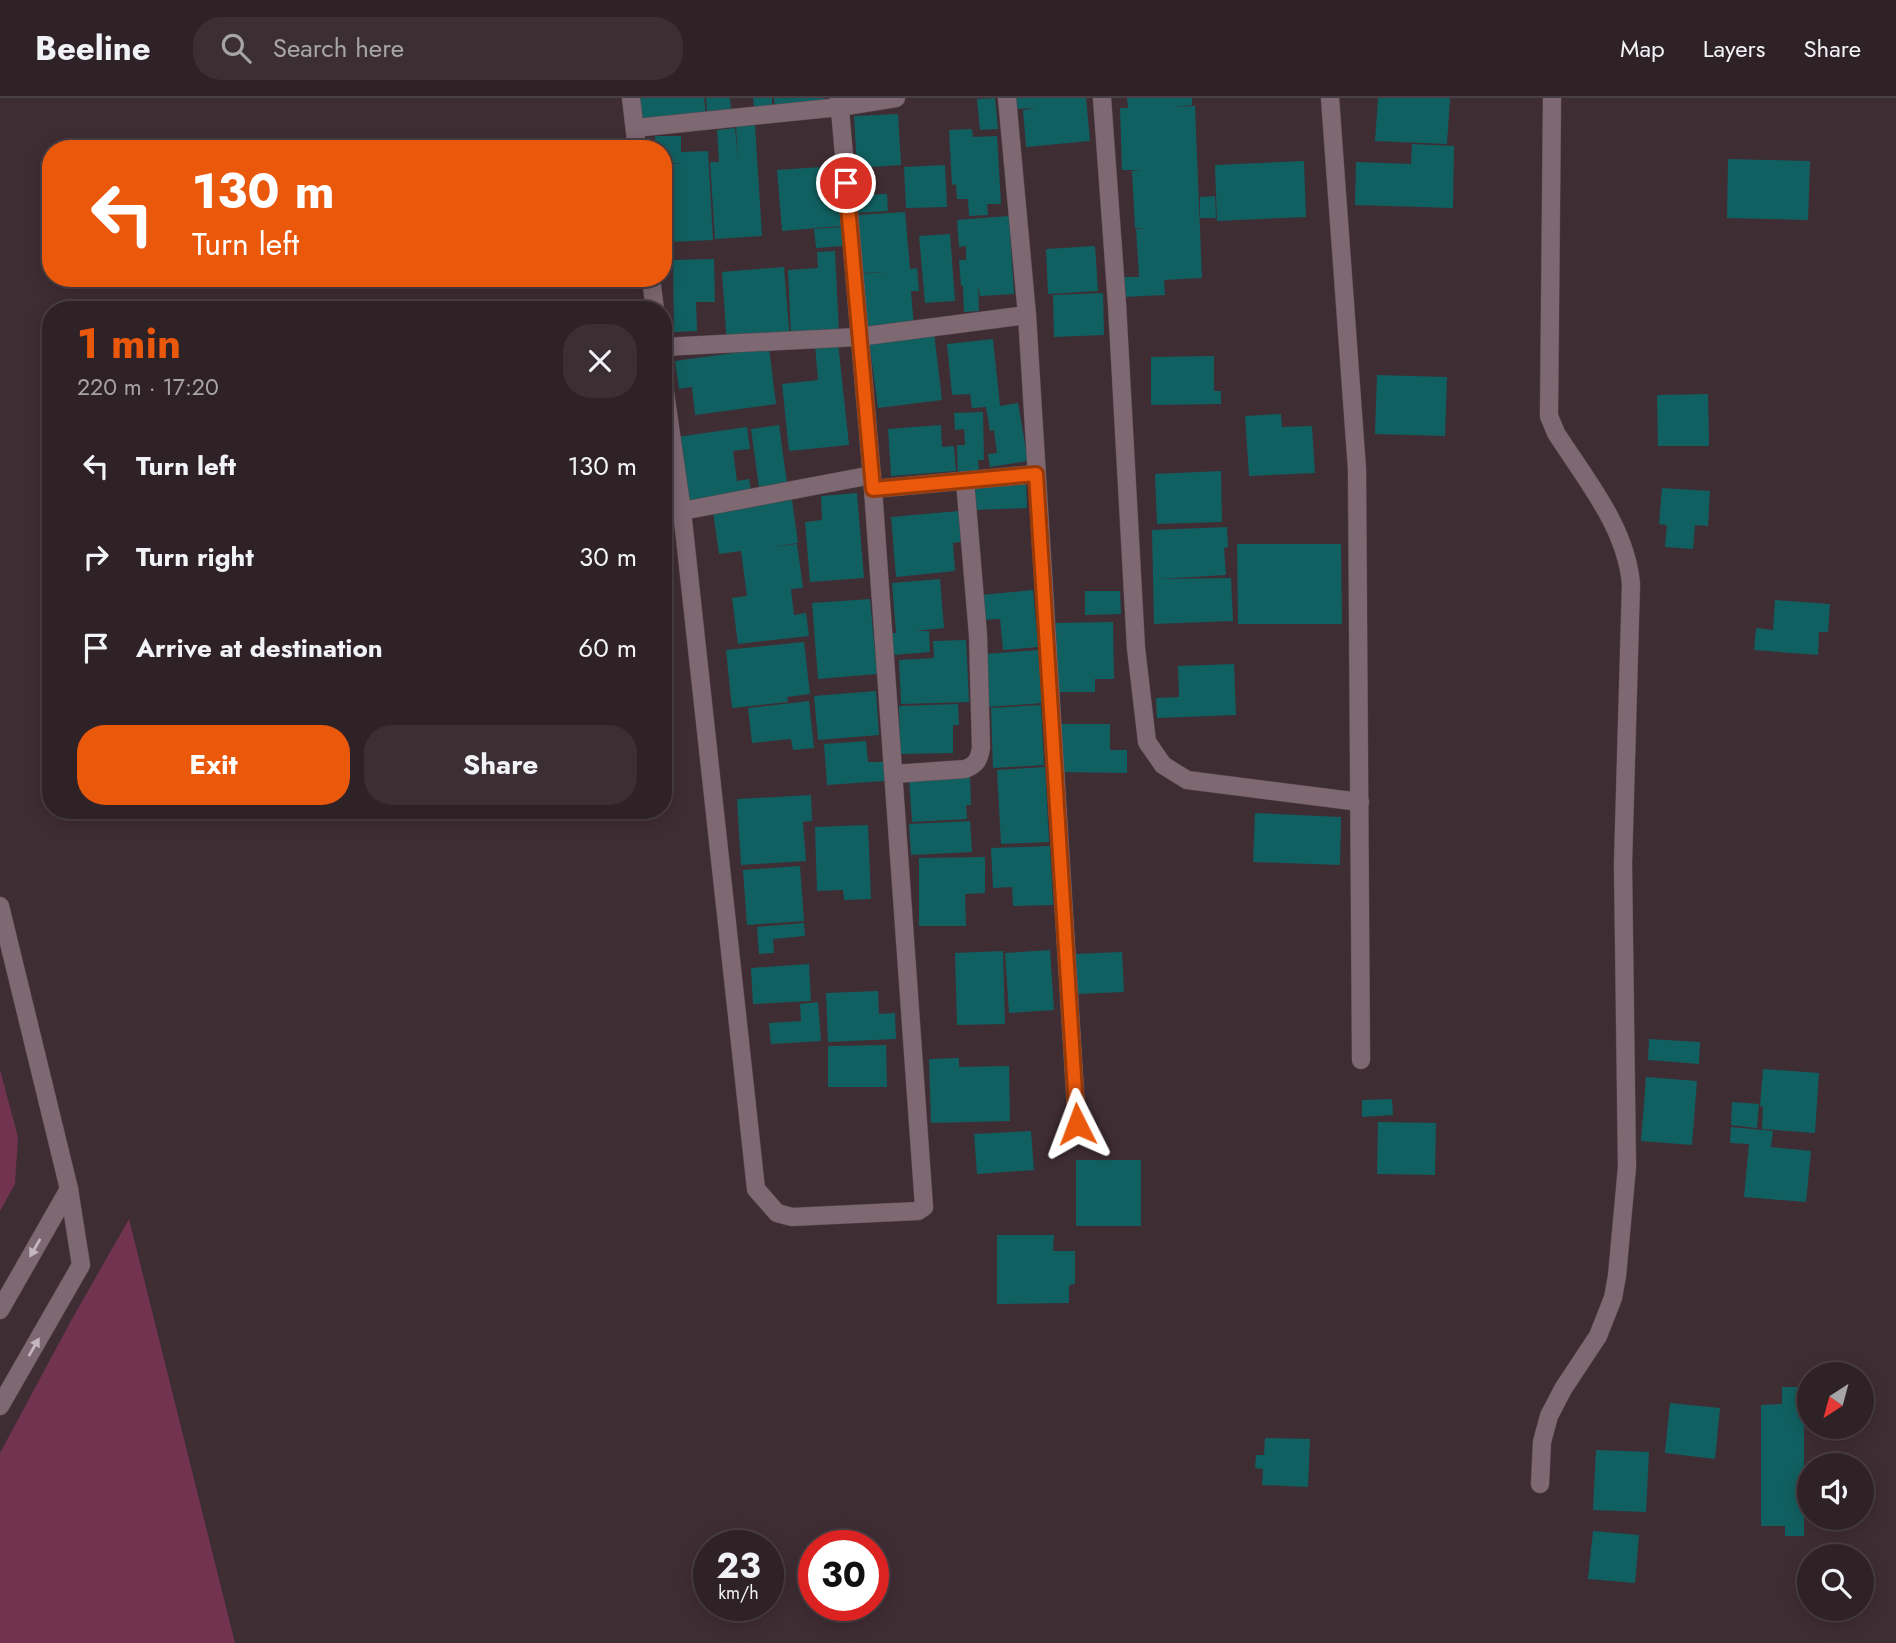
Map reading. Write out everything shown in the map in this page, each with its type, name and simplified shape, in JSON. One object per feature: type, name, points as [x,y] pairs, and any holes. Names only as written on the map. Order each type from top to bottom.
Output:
[{"type":"street","points":[[631,98],[636,140]]},
{"type":"street","points":[[635,128],[840,102],[896,98]]},
{"type":"street","points":[[1007,98],[1027,315],[1077,1124]]},
{"type":"street","points":[[1102,98],[1117,304],[1136,648],[1147,742],[1163,765],[1187,780],[1360,802]]},
{"type":"street","points":[[1330,98],[1357,469],[1361,1060]]},
{"type":"street","points":[[1540,1484],[1542,1442],[1549,1416],[1598,1336],[1613,1298],[1627,1167],[1623,864],[1632,584],[1621,537],[1556,433],[1549,416],[1552,98]]},
{"type":"street","points":[[672,441],[757,1189],[776,1213],[792,1217],[918,1211],[924,1207],[894,774],[840,102]]},
{"type":"street","points":[[672,347],[858,337],[1027,315]]},
{"type":"street","points":[[682,510],[872,482],[965,481],[1036,474]]},
{"type":"street","points":[[894,774],[965,769],[973,766],[979,759],[978,635],[965,481]]},
{"type":"street","points":[[0,906],[69,1189],[81,1265],[0,1406]]},
{"type":"street","points":[[0,1310],[69,1189]]},
{"type":"shaded area","points":[[0,1070],[18,1137],[15,1184],[0,1211]]},
{"type":"shaded area","points":[[129,1219],[235,1643],[0,1643],[0,1453]]},
{"type":"building","points":[[639,98],[704,98],[706,114],[642,121]]},
{"type":"building","points":[[706,98],[730,98],[731,110],[707,111]]},
{"type":"building","points":[[753,98],[772,98],[772,105],[754,107]]},
{"type":"building","points":[[774,98],[824,98],[825,103],[775,108]]},
{"type":"building","points":[[995,98],[998,129],[980,130],[977,99]]},
{"type":"building","points":[[1014,98],[1086,98],[1090,141],[1026,147],[1023,110],[1036,108],[1015,109]]},
{"type":"building","points":[[1127,98],[1192,98],[1192,105],[1173,107],[1195,106],[1202,278],[1164,280],[1165,295],[1123,297],[1122,277],[1139,277],[1136,229],[1146,229],[1135,228],[1132,171],[1142,170],[1122,170],[1120,108],[1128,108]]},
{"type":"building","points":[[1378,98],[1450,98],[1447,144],[1375,141]]},
{"type":"building","points":[[898,114],[901,165],[857,168],[854,116]]},
{"type":"building","points":[[755,125],[762,236],[715,239],[710,162],[719,162],[717,130],[735,128],[738,160],[736,126]]},
{"type":"building","points":[[972,129],[973,137],[997,136],[1001,204],[987,204],[988,215],[969,216],[968,199],[957,199],[956,184],[952,185],[949,130]]},
{"type":"building","points":[[655,136],[681,136],[681,152],[708,151],[713,240],[672,242],[672,164],[683,163],[672,164],[672,140],[655,140]]},
{"type":"building","points":[[1412,144],[1454,146],[1453,208],[1355,205],[1356,162],[1411,164]]},
{"type":"building","points":[[1728,159],[1810,161],[1808,220],[1727,218]]},
{"type":"building","points":[[1304,161],[1306,217],[1217,221],[1215,165]]},
{"type":"building","points":[[945,165],[947,207],[906,208],[904,167]]},
{"type":"building","points":[[836,166],[841,226],[782,231],[777,170]]},
{"type":"building","points":[[887,194],[888,211],[857,213],[856,195]]},
{"type":"building","points":[[1215,196],[1216,218],[1200,218],[1200,197]]},
{"type":"building","points":[[905,212],[910,269],[917,268],[919,291],[911,291],[914,327],[865,332],[859,274],[886,272],[862,273],[857,215]]},
{"type":"building","points":[[1009,216],[1014,294],[980,296],[978,285],[979,311],[964,312],[959,260],[966,260],[966,246],[959,247],[957,220]]},
{"type":"building","points":[[841,227],[843,246],[816,248],[814,229]]},
{"type":"building","points":[[950,234],[955,301],[925,303],[919,236]]},
{"type":"building","points":[[1095,246],[1098,291],[1048,294],[1046,249]]},
{"type":"building","points":[[835,251],[839,335],[791,337],[788,270],[818,268],[817,252]]},
{"type":"building","points":[[714,259],[715,302],[696,302],[697,331],[674,332],[673,260]]},
{"type":"building","points":[[784,267],[790,341],[727,345],[722,272]]},
{"type":"building","points":[[1103,293],[1104,335],[1054,337],[1053,295]]},
{"type":"building","points":[[934,333],[942,400],[878,408],[869,340]]},
{"type":"building","points":[[993,339],[1000,406],[1018,403],[1028,461],[990,467],[988,454],[997,453],[994,430],[990,431],[986,407],[972,408],[970,394],[952,395],[947,344]]},
{"type":"building","points":[[838,343],[849,445],[789,451],[782,384],[818,380],[815,345]]},
{"type":"building","points":[[769,348],[776,404],[695,415],[692,387],[679,389],[675,361]]},
{"type":"building","points":[[1214,356],[1214,391],[1221,391],[1221,404],[1151,405],[1151,357]]},
{"type":"building","points":[[1377,375],[1447,377],[1445,436],[1375,434]]},
{"type":"building","points":[[1708,394],[1709,446],[1658,446],[1657,395]]},
{"type":"building","points":[[983,412],[984,460],[978,460],[979,476],[958,477],[957,445],[965,445],[964,429],[955,430],[954,413]]},
{"type":"building","points":[[1281,414],[1282,427],[1312,426],[1315,473],[1249,476],[1245,416]]},
{"type":"building","points":[[779,425],[787,483],[759,487],[751,429]]},
{"type":"building","points":[[941,425],[942,447],[954,446],[956,471],[891,476],[888,429]]},
{"type":"building","points":[[747,427],[750,449],[733,451],[737,481],[749,479],[752,498],[688,507],[677,437]]},
{"type":"building","points":[[1221,471],[1222,522],[1157,524],[1155,474]]},
{"type":"building","points":[[1026,482],[1027,508],[975,510],[974,485]]},
{"type":"building","points":[[1662,488],[1710,491],[1708,526],[1695,525],[1693,549],[1665,547],[1667,525],[1659,524]]},
{"type":"building","points":[[857,493],[864,578],[810,582],[805,522],[822,520],[821,496]]},
{"type":"building","points":[[792,500],[798,543],[771,547],[797,544],[803,588],[791,589],[794,615],[806,613],[809,636],[738,644],[732,598],[747,596],[741,551],[719,554],[713,511]]},
{"type":"building","points":[[959,511],[961,542],[953,543],[955,571],[896,577],[891,517]]},
{"type":"building","points":[[1227,527],[1228,547],[1224,548],[1226,575],[1158,579],[1231,578],[1233,621],[1154,624],[1152,530]]},
{"type":"building","points":[[1237,544],[1341,544],[1342,624],[1238,624]]},
{"type":"building","points":[[940,579],[944,628],[915,631],[929,631],[930,652],[892,655],[892,633],[896,633],[892,583]]},
{"type":"building","points":[[1033,590],[1038,647],[1003,650],[1000,619],[983,620],[981,595]]},
{"type":"building","points":[[1085,591],[1120,591],[1121,614],[1085,615]]},
{"type":"building","points":[[870,599],[877,674],[818,679],[812,603]]},
{"type":"building","points":[[1775,600],[1830,604],[1828,632],[1819,632],[1818,655],[1754,650],[1756,628],[1773,630]]},
{"type":"building","points":[[1113,622],[1114,679],[1095,679],[1095,692],[1057,692],[1056,623]]},
{"type":"building","points":[[966,640],[969,702],[901,704],[899,660],[934,658],[933,641]]},
{"type":"building","points":[[804,642],[810,694],[787,697],[788,702],[732,708],[726,650]]},
{"type":"building","points":[[1038,650],[1042,703],[989,707],[985,654]]},
{"type":"building","points":[[1234,664],[1236,715],[1157,718],[1156,698],[1179,697],[1178,666]]},
{"type":"building","points":[[876,691],[879,735],[818,740],[814,696]]},
{"type":"building","points":[[809,701],[814,748],[793,750],[791,739],[752,743],[748,708]]},
{"type":"building","points":[[958,704],[959,725],[953,725],[953,753],[900,754],[899,706]]},
{"type":"building","points":[[1041,705],[1044,765],[993,768],[991,708]]},
{"type":"building","points":[[1060,724],[1110,724],[1110,750],[1127,750],[1127,773],[1059,772]]},
{"type":"building","points":[[866,741],[868,762],[883,762],[885,781],[827,785],[824,744]]},
{"type":"building","points":[[1045,767],[1049,842],[1001,844],[997,770]]},
{"type":"building","points":[[970,775],[971,805],[966,805],[967,819],[912,822],[909,778]]},
{"type":"building","points":[[811,795],[812,821],[803,822],[806,861],[741,865],[737,799]]},
{"type":"building","points":[[1255,813],[1341,817],[1340,865],[1253,862]]},
{"type":"building","points":[[970,821],[972,852],[911,855],[909,824]]},
{"type":"building","points":[[868,825],[871,899],[844,900],[843,890],[817,891],[815,827]]},
{"type":"building","points":[[1050,846],[1053,905],[1013,906],[1012,887],[993,888],[991,848]]},
{"type":"building","points":[[985,857],[985,893],[965,894],[966,926],[919,926],[919,858]]},
{"type":"building","points":[[800,866],[804,921],[747,925],[743,870]]},
{"type":"building","points":[[804,923],[805,936],[773,939],[774,953],[759,954],[757,927]]},
{"type":"building","points":[[1050,950],[1054,1010],[1009,1013],[1005,953]]},
{"type":"building","points":[[1003,951],[1005,1024],[957,1025],[955,953]]},
{"type":"building","points":[[1122,952],[1124,992],[1077,994],[1075,954]]},
{"type":"building","points":[[809,964],[811,1001],[753,1004],[751,968]]},
{"type":"building","points":[[878,991],[879,1014],[895,1013],[896,1039],[828,1042],[826,993]]},
{"type":"building","points":[[818,1002],[821,1041],[771,1044],[769,1023],[801,1021],[800,1004]]},
{"type":"building","points":[[1649,1039],[1700,1042],[1699,1064],[1648,1060]]},
{"type":"building","points":[[886,1045],[887,1087],[828,1087],[828,1046]]},
{"type":"building","points":[[959,1058],[959,1067],[1009,1066],[1010,1121],[931,1123],[929,1059]]},
{"type":"building","points":[[1763,1069],[1819,1073],[1815,1133],[1762,1129],[1763,1107],[1760,1106]]},
{"type":"building","points":[[1646,1077],[1697,1081],[1692,1145],[1641,1141]]},
{"type":"building","points":[[1392,1099],[1393,1115],[1362,1117],[1362,1100]]},
{"type":"building","points":[[1732,1102],[1759,1104],[1757,1128],[1731,1125]]},
{"type":"building","points":[[1378,1122],[1436,1123],[1435,1175],[1377,1174]]},
{"type":"building","points":[[1731,1127],[1773,1131],[1771,1147],[1811,1151],[1806,1202],[1744,1197],[1749,1144],[1730,1143]]},
{"type":"building","points":[[1031,1131],[1034,1170],[977,1174],[974,1134]]},
{"type":"building","points":[[1076,1160],[1141,1160],[1141,1226],[1076,1226]]},
{"type":"building","points":[[997,1235],[1054,1235],[1053,1251],[1075,1251],[1075,1284],[1069,1285],[1069,1303],[997,1304]]},
{"type":"building","points":[[1782,1387],[1797,1387],[1797,1439],[1804,1439],[1804,1453],[1797,1453],[1797,1530],[1804,1530],[1804,1536],[1785,1536],[1785,1526],[1761,1526],[1761,1405],[1782,1404]]},
{"type":"building","points":[[1670,1403],[1720,1408],[1715,1459],[1665,1453]]},
{"type":"building","points":[[1265,1438],[1310,1439],[1308,1487],[1262,1485],[1263,1469],[1255,1468],[1256,1455],[1264,1455]]},
{"type":"building","points":[[1596,1450],[1649,1452],[1646,1512],[1593,1510]]},
{"type":"building","points":[[1593,1531],[1639,1535],[1635,1583],[1588,1579]]},
{"type":"route","points":[[846,183],[873,489],[1036,474],[1077,1124]]}]
